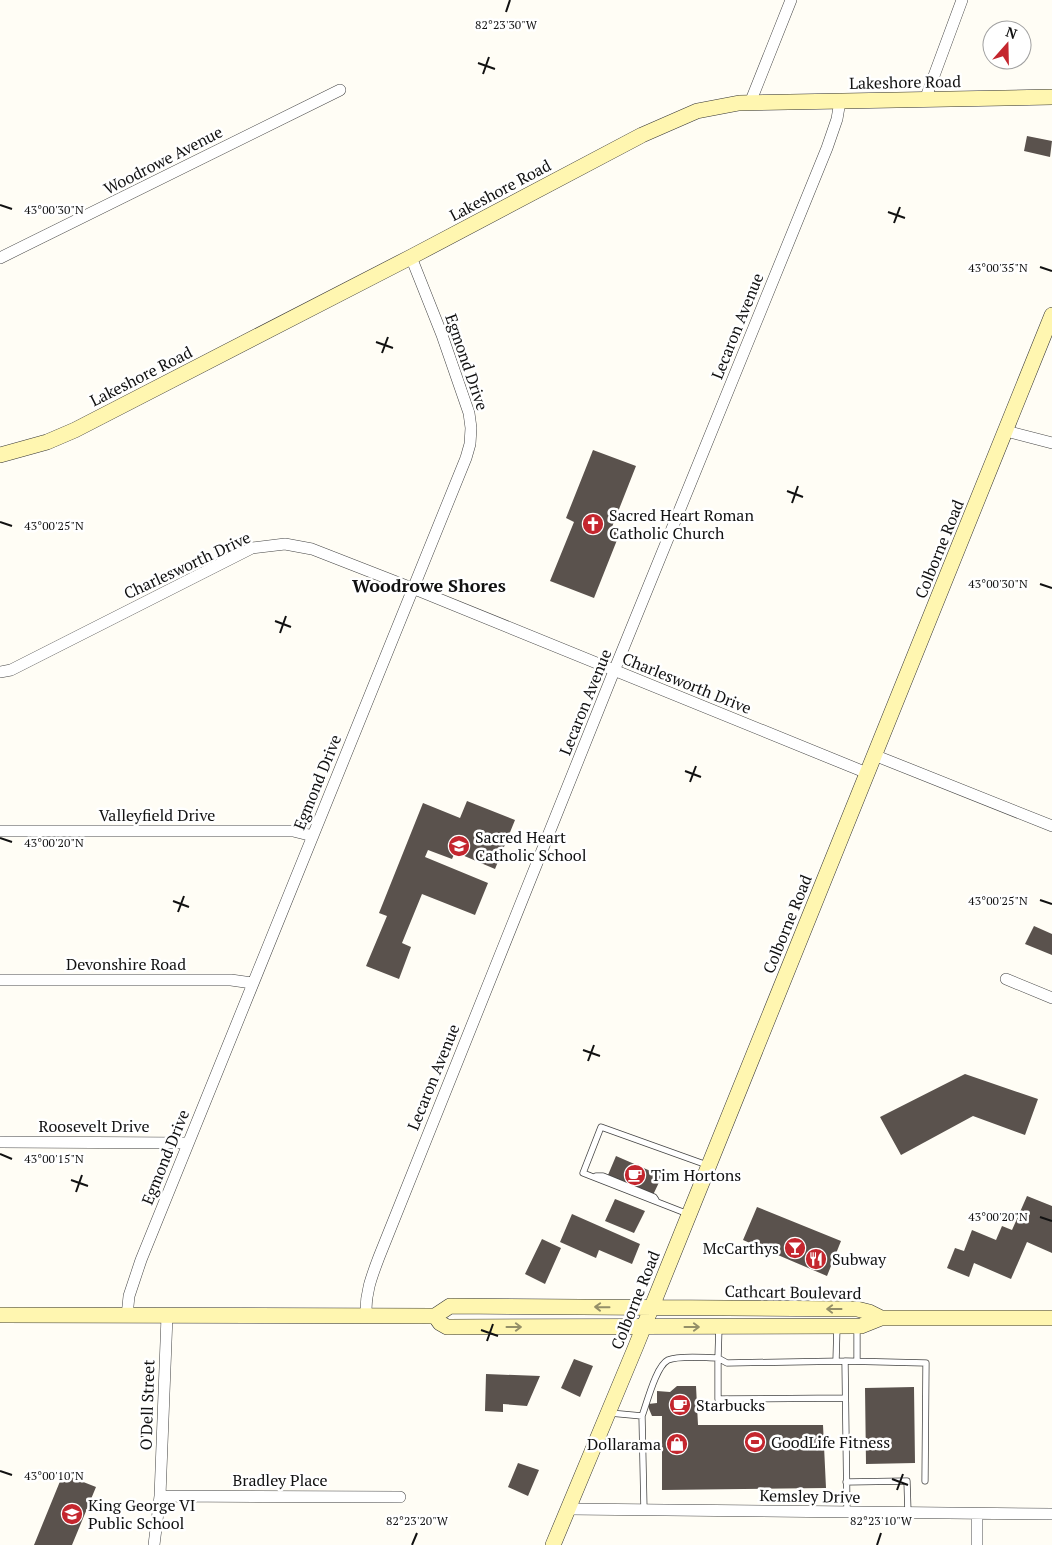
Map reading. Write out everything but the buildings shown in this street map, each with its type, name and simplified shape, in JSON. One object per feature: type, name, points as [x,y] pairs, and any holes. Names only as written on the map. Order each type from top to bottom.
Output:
[{"type":"street","points":[[750,103],[791,0]]},
{"type":"street","points":[[925,100],[962,0]]},
{"type":"street","name":"Woodrowe Avenue","points":[[0,258],[340,90]]},
{"type":"street","name":"Lakeshore Road","points":[[0,455],[47,442],[69,433],[411,257],[614,149],[674,120],[707,108],[727,104],[840,100],[1052,97]]},
{"type":"street","name":"Lecaron Avenue","points":[[366,1316],[367,1294],[379,1257],[614,671],[824,157],[837,119],[840,100]]},
{"type":"street","name":"Egmond Drive","points":[[126,1316],[129,1296],[140,1260],[466,458],[470,444],[472,428],[470,413],[411,257]]},
{"type":"street","name":"Colborne Road","points":[[553,1545],[651,1308],[1052,315]]},
{"type":"street","points":[[1006,431],[1052,443]]},
{"type":"street","name":"Charlesworth Drive","points":[[0,672],[11,670],[252,548],[285,544],[312,549],[412,588],[867,773]]},
{"type":"street","points":[[874,754],[1052,826]]},
{"type":"street","name":"Valleyfield Drive","points":[[0,832],[293,832],[313,836]]},
{"type":"street","points":[[1006,979],[1052,998]]},
{"type":"street","name":"Devonshire Road","points":[[0,980],[231,980],[252,983]]},
{"type":"street","name":"Roosevelt Drive","points":[[0,1142],[188,1143]]},
{"type":"street","name":"Cathcart Boulevard","points":[[450,1306],[857,1309],[881,1318],[857,1326],[447,1327],[434,1316],[450,1306]]},
{"type":"street","points":[[0,1315],[434,1316]]},
{"type":"street","name":"O'Dell Street","points":[[154,1545],[160,1496],[167,1316]]},
{"type":"street","points":[[881,1318],[1052,1318]]},
{"type":"street","name":"Bradley Place","points":[[160,1496],[400,1497]]},
{"type":"street","name":"Kemsley Drive","points":[[568,1509],[1052,1514]]},
{"type":"street","points":[[977,1514],[978,1545]]},
{"type":"lane","points":[[688,1214],[583,1173],[601,1127],[708,1166]]},
{"type":"lane","points":[[719,1326],[718,1399],[846,1398]]},
{"type":"lane","points":[[836,1361],[837,1326]]},
{"type":"lane","points":[[857,1326],[857,1362]]},
{"type":"lane","points":[[644,1510],[642,1416],[660,1367],[667,1361],[679,1358],[718,1358],[727,1362],[836,1361],[926,1363],[926,1482]]},
{"type":"lane","points":[[845,1362],[847,1512]]},
{"type":"lane","points":[[608,1413],[642,1416]]},
{"type":"lane","points":[[846,1482],[907,1481],[908,1513]]},
{"type":"place","name":"Sacred Heart Roman Catholic Church","points":[[593,524]]},
{"type":"place","name":"Sacred Heart Catholic School","points":[[459,846]]},
{"type":"place","name":"Tim Hortons","points":[[635,1175]]},
{"type":"place","name":"McCarthys","points":[[795,1248]]},
{"type":"place","name":"Subway","points":[[816,1259]]},
{"type":"place","name":"Starbucks","points":[[680,1405]]},
{"type":"place","name":"GoodLife Fitness","points":[[755,1442]]},
{"type":"place","name":"Dollarama","points":[[677,1444]]},
{"type":"place","name":"King George VI Public School","points":[[72,1514]]},
{"type":"district","name":"Woodrowe Shores","points":[[429,585]]}]
